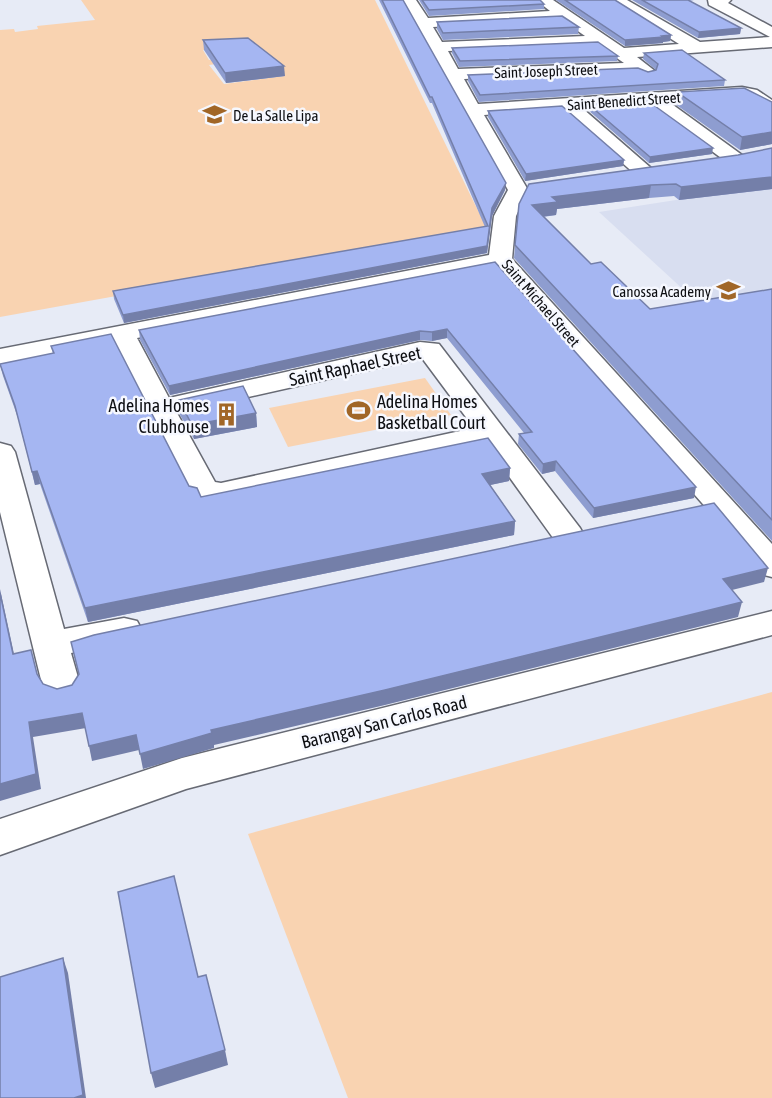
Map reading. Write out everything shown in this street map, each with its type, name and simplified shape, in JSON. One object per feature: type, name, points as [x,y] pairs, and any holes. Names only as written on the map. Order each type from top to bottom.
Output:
[{"type":"street","name":"Saint Michael Street","points":[[410,0],[439,47],[471,110],[530,189],[505,216],[501,260],[720,504],[772,566]]},
{"type":"street","points":[[543,0],[685,97]]},
{"type":"street","points":[[617,0],[696,47]]},
{"type":"street","points":[[724,0],[714,3],[772,33]]},
{"type":"street","points":[[423,22],[565,15]]},
{"type":"street","points":[[439,47],[602,40]]},
{"type":"street","points":[[621,53],[772,42]]},
{"type":"street","name":"Saint Joseph Street","points":[[452,74],[641,67]]},
{"type":"street","name":"Saint Benedict Street","points":[[471,110],[747,93],[772,108]]},
{"type":"street","points":[[654,100],[744,157],[712,162]]},
{"type":"street","points":[[568,105],[644,172]]},
{"type":"street","points":[[621,176],[667,169]]},
{"type":"street","points":[[0,357],[501,260]]},
{"type":"street","points":[[122,334],[204,491],[211,493],[492,433]]},
{"type":"street","name":"Saint Raphael Street","points":[[160,408],[426,350],[431,352],[568,535]]},
{"type":"street","points":[[0,452],[62,688]]},
{"type":"street","points":[[685,511],[720,504]]},
{"type":"street","points":[[534,542],[603,528]]},
{"type":"street","points":[[50,645],[153,623]]},
{"type":"street","name":"Barangay San Carlos Road","points":[[0,837],[182,774],[772,623]]},
{"type":"shaded area","name":"De La Salle Lipa","points":[[81,0],[375,0],[487,229],[0,317],[0,30],[14,29],[15,32],[38,29],[37,26],[95,20]],"holes":[[[238,46],[268,58],[284,76],[224,84],[209,65],[230,62],[227,58],[209,60],[203,50]]]},
{"type":"shaded area","name":"Canossa Academy","points":[[772,185],[772,371],[599,212]]},
{"type":"shaded area","name":"Adelina Homes Basketball Court","points":[[425,378],[451,415],[288,447],[269,408]]},
{"type":"shaded area","points":[[772,692],[772,1098],[348,1098],[248,834]]},
{"type":"building","points":[[382,0],[403,0],[506,183],[492,208],[487,246],[123,315],[113,291],[488,226],[432,97]]},
{"type":"building","points":[[422,0],[540,0],[544,4],[429,10]]},
{"type":"building","points":[[565,0],[615,0],[671,35],[625,40]]},
{"type":"building","points":[[642,0],[688,0],[741,28],[699,32]]},
{"type":"building","points":[[562,16],[579,27],[443,33],[437,22]]},
{"type":"building","points":[[248,38],[284,66],[225,73],[203,40]]},
{"type":"building","points":[[598,42],[618,56],[460,61],[452,48]]},
{"type":"building","points":[[682,50],[725,80],[480,95],[468,75],[638,68],[648,72],[656,70],[658,64],[644,53]]},
{"type":"building","points":[[744,88],[772,102],[772,132],[742,137],[677,92]]},
{"type":"building","points":[[648,101],[713,148],[650,157],[588,104]]},
{"type":"building","points":[[562,106],[624,160],[526,174],[488,111]]},
{"type":"building","points":[[772,148],[772,177],[681,187],[676,184],[651,185],[552,197],[558,202],[532,205],[591,264],[601,262],[650,309],[772,289],[772,520],[515,245],[519,204],[529,184],[738,155]]},
{"type":"building","points":[[495,262],[696,487],[594,508],[556,461],[543,464],[519,434],[532,432],[447,329],[432,332],[420,331],[169,386],[139,330]]},
{"type":"building","points":[[111,334],[189,486],[197,488],[201,497],[488,438],[510,468],[482,474],[515,521],[85,608],[37,471],[32,472],[15,406],[0,364],[54,353],[51,346]]},
{"type":"building","points":[[243,386],[256,413],[192,425],[179,400]]},
{"type":"building","points":[[714,503],[768,568],[723,579],[742,602],[385,690],[211,730],[212,733],[140,754],[136,735],[89,746],[82,713],[29,722],[36,774],[0,784],[0,593],[13,654],[31,650],[37,674],[43,684],[57,689],[72,685],[79,674],[71,642],[94,635]]},
{"type":"building","points":[[174,876],[198,977],[206,975],[225,1050],[151,1073],[118,892]]},
{"type":"building","points":[[63,958],[83,1095],[74,1098],[0,1098],[0,977]]},
{"type":"place","name":"De La Salle Lipa","points":[[215,115]]},
{"type":"place","name":"Canossa Academy","points":[[729,291]]},
{"type":"place","name":"Adelina Homes Basketball Court","points":[[359,411]]},
{"type":"place","name":"Adelina Homes Clubhouse","points":[[227,415]]}]
